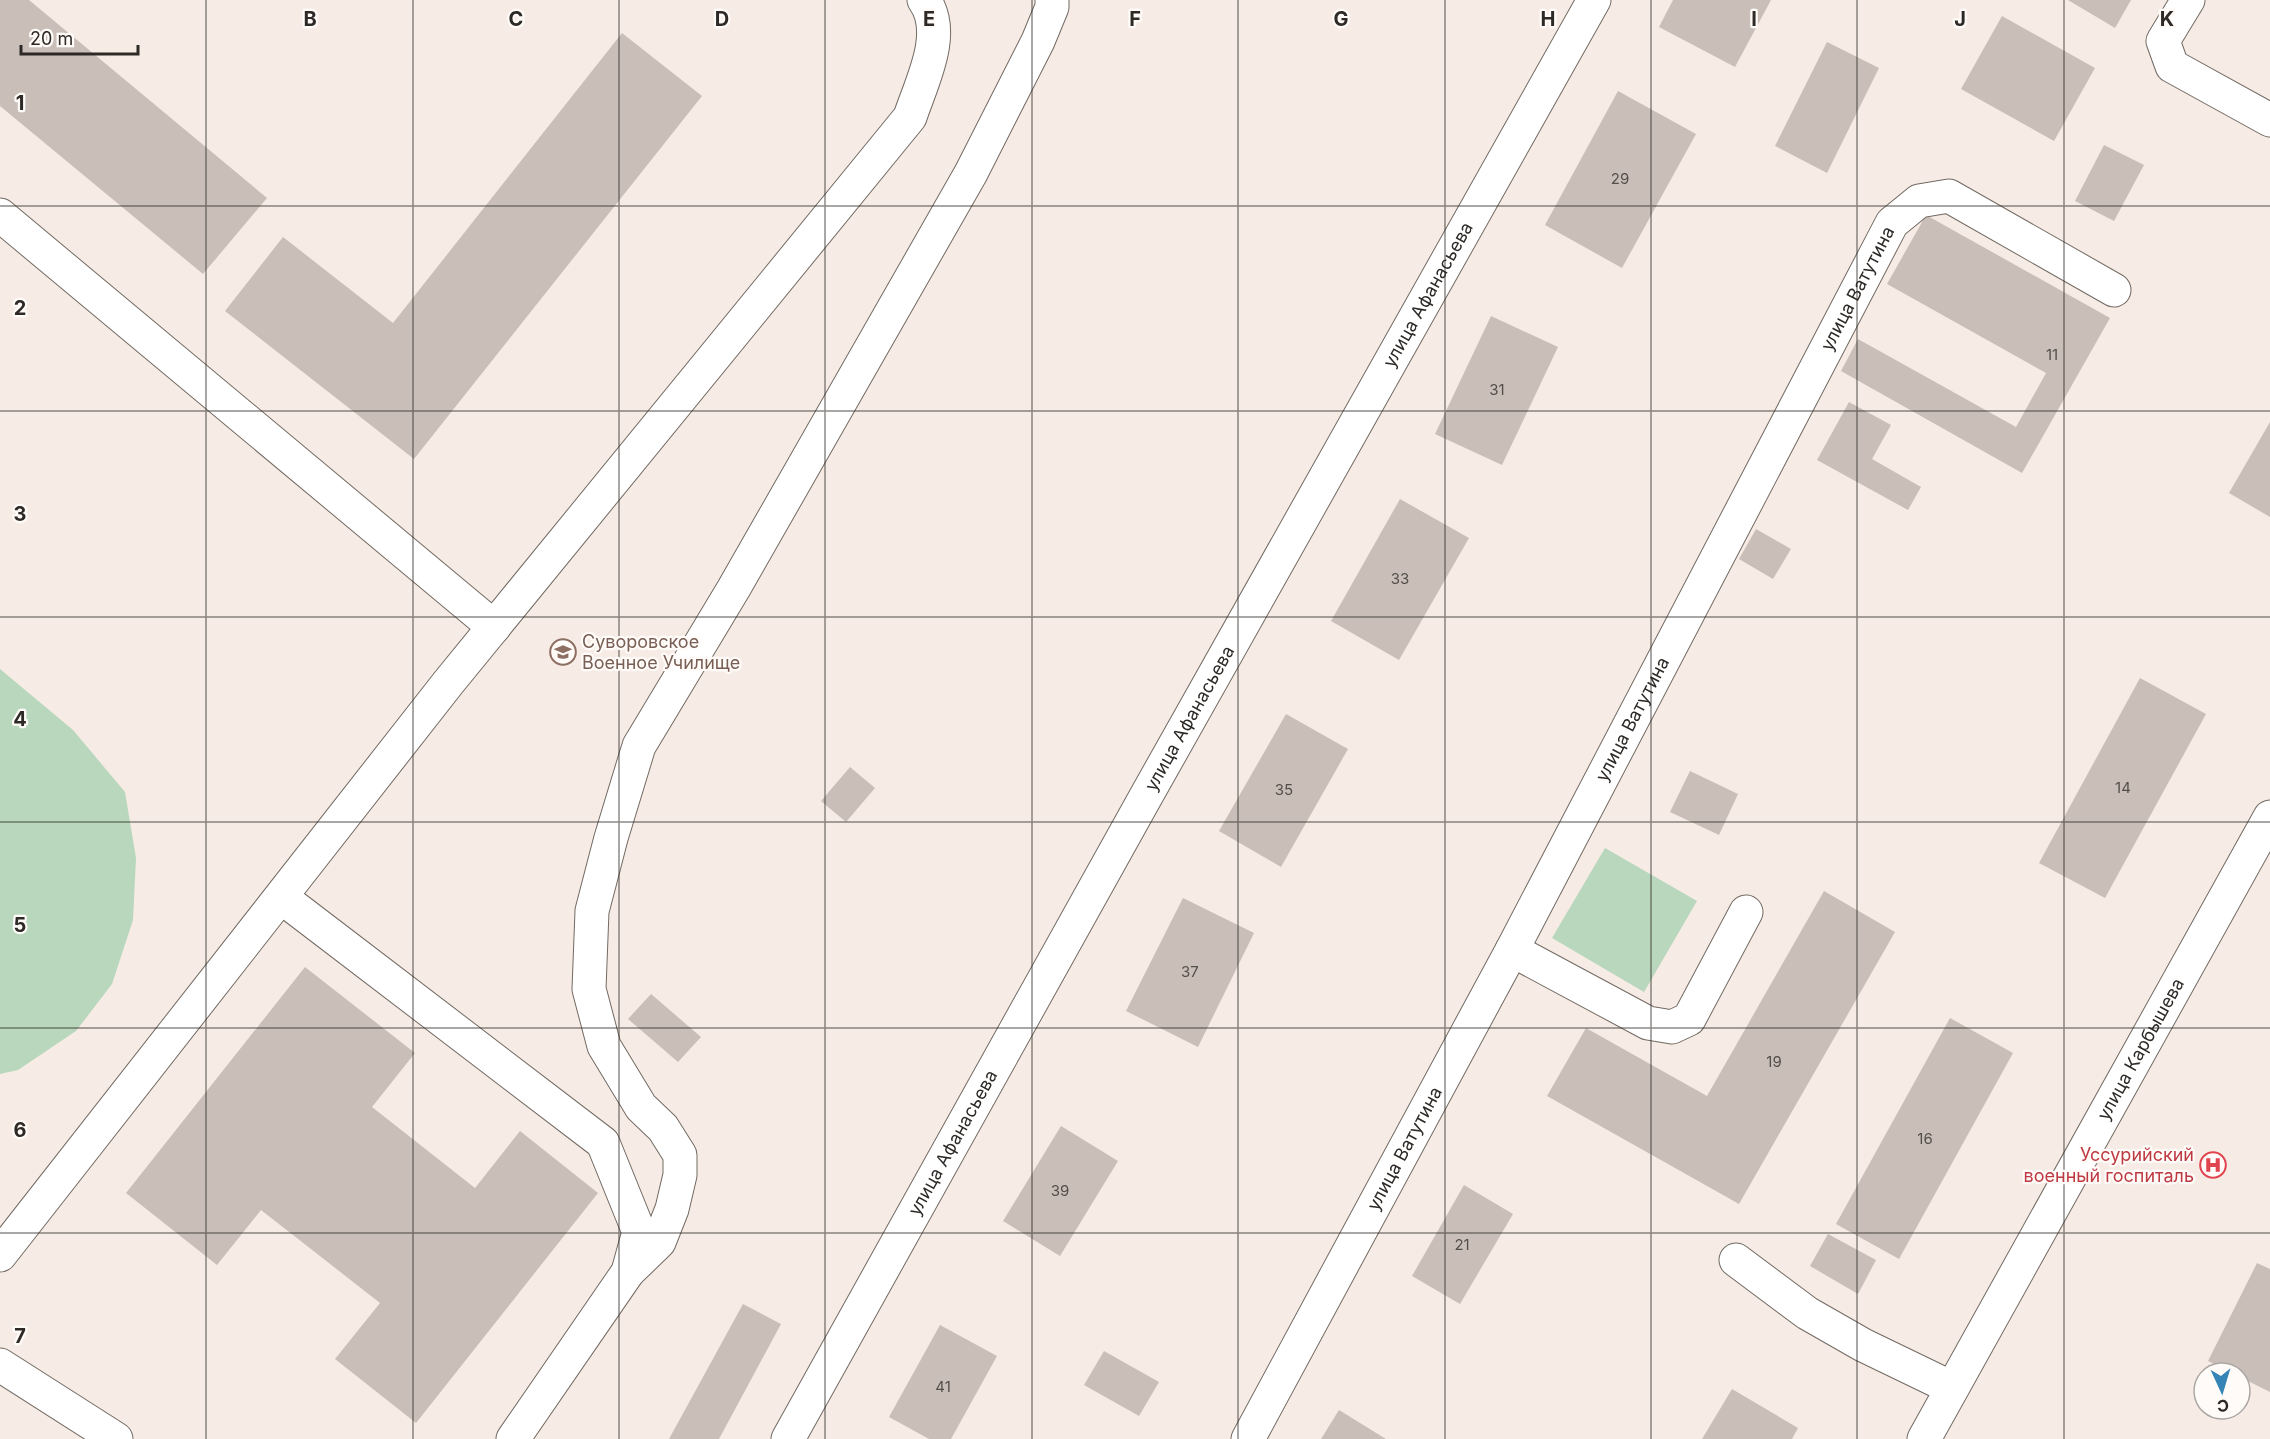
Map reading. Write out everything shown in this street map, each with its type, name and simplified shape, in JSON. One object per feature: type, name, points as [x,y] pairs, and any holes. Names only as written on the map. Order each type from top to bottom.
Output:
[{"type":"street","points":[[0,1255],[448,683],[910,117],[933,45],[931,10],[924,0]]},
{"type":"street","points":[[513,1439],[628,1272],[659,1242],[672,1209],[680,1175],[680,1155],[663,1128],[641,1107],[604,1046],[589,989],[592,911],[639,746],[734,588],[971,173],[1038,41],[1052,7],[1052,0]]},
{"type":"street","name":"улица Афанасьева","points":[[788,1439],[1594,0]]},
{"type":"street","points":[[2188,0],[2163,42],[2172,66],[2270,120]]},
{"type":"street","name":"улица Ватутина","points":[[1248,1439],[1512,950],[1892,222],[1919,201],[1949,196],[2114,290]]},
{"type":"street","points":[[0,215],[494,627]]},
{"type":"street","name":"улица Карбышева","points":[[1924,1439],[2270,817]]},
{"type":"street","points":[[281,897],[603,1143],[639,1232],[628,1272]]},
{"type":"street","points":[[1512,950],[1648,1023],[1672,1028],[1689,1019],[1746,912]]},
{"type":"street","points":[[1736,1260],[1807,1313],[1863,1346],[1952,1388]]},
{"type":"street","points":[[0,1365],[116,1439]]},
{"type":"green space","points":[[0,669],[73,730],[125,792],[136,858],[133,920],[112,984],[76,1031],[18,1070],[0,1074]]},
{"type":"green space","points":[[1605,848],[1697,901],[1644,992],[1552,938]]},
{"type":"building","points":[[0,0],[29,0],[267,198],[203,274],[0,106]]},
{"type":"building","points":[[1673,0],[1771,0],[1735,67],[1659,27]]},
{"type":"building","points":[[2068,0],[2131,0],[2115,28]]},
{"type":"building","points":[[2002,16],[2095,68],[2054,141],[1961,89]]},
{"type":"building","points":[[622,33],[702,96],[414,459],[225,311],[283,237],[393,323]]},
{"type":"building","points":[[1827,42],[1879,68],[1827,173],[1775,146]]},
{"type":"building","points":[[1618,91],[1696,134],[1622,268],[1545,225]]},
{"type":"building","points":[[2104,145],[2144,165],[2114,221],[2075,201]]},
{"type":"building","points":[[1926,215],[2110,318],[2022,473],[1841,371],[1858,339],[2016,427],[2046,373],[1887,284]]},
{"type":"building","points":[[1491,316],[1558,347],[1502,465],[1435,434]]},
{"type":"building","points":[[1849,402],[1891,425],[1872,459],[1921,487],[1908,510],[1817,460]]},
{"type":"building","points":[[2270,422],[2270,517],[2229,493]]},
{"type":"building","points":[[1400,499],[1469,538],[1399,660],[1331,621]]},
{"type":"building","points":[[1756,529],[1791,549],[1773,579],[1739,559]]},
{"type":"building","points":[[2140,678],[2206,714],[2105,898],[2039,863]]},
{"type":"building","points":[[1286,714],[1348,749],[1281,867],[1219,831]]},
{"type":"building","points":[[850,767],[875,788],[846,822],[821,801]]},
{"type":"building","points":[[1690,771],[1738,794],[1719,835],[1670,812]]},
{"type":"building","points":[[1824,891],[1895,932],[1739,1204],[1547,1096],[1586,1028],[1707,1096]]},
{"type":"building","points":[[1183,898],[1254,933],[1198,1047],[1126,1011]]},
{"type":"building","points":[[305,967],[415,1053],[372,1107],[475,1188],[520,1131],[598,1193],[416,1423],[335,1359],[380,1303],[261,1210],[217,1265],[126,1193]]},
{"type":"building","points":[[651,994],[701,1037],[678,1062],[628,1019]]},
{"type":"building","points":[[1950,1018],[2013,1053],[1899,1259],[1836,1224]]},
{"type":"building","points":[[1061,1126],[1118,1161],[1060,1256],[1003,1221]]},
{"type":"building","points":[[1464,1185],[1513,1214],[1460,1304],[1412,1276]]},
{"type":"building","points":[[1828,1234],[1876,1260],[1858,1294],[1810,1266]]},
{"type":"building","points":[[2257,1263],[2270,1269],[2270,1392],[2252,1383],[2252,1361],[2208,1361]]},
{"type":"building","points":[[743,1304],[781,1324],[719,1439],[669,1439]]},
{"type":"building","points":[[940,1325],[997,1356],[951,1439],[929,1439],[889,1417]]},
{"type":"building","points":[[1104,1351],[1159,1382],[1139,1416],[1084,1385]]},
{"type":"building","points":[[1732,1389],[1798,1428],[1792,1439],[1702,1439]]},
{"type":"building","points":[[1339,1410],[1386,1439],[1321,1439]]},
{"type":"place","name":"Суворовское Военное Училище","points":[[563,652]]},
{"type":"place","name":"Уссурийский военный госпиталь","points":[[2213,1165]]}]
